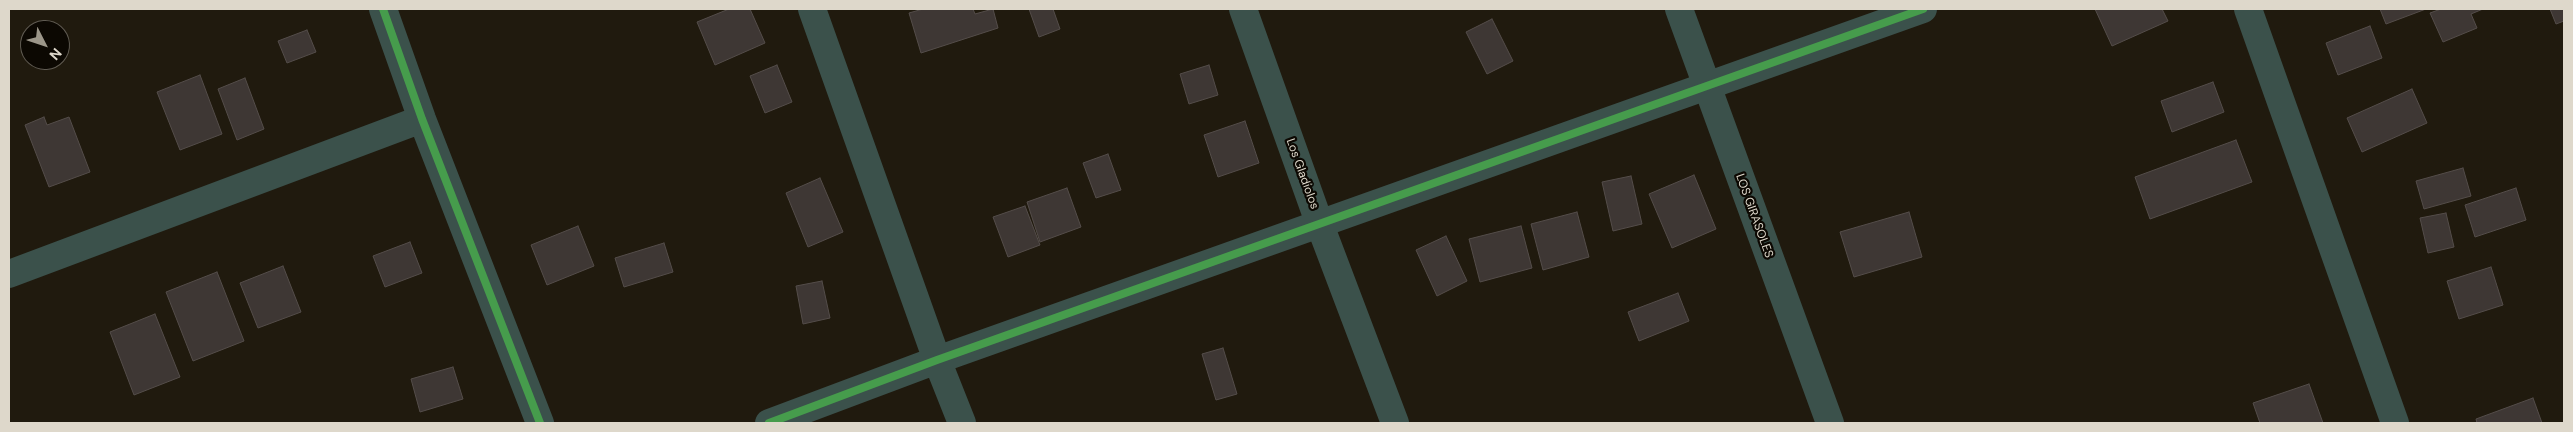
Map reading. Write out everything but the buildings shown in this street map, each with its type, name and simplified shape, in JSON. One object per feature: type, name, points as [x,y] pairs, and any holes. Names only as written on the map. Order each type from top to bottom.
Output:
[{"type":"street","points":[[383,9],[422,118],[540,423]]},
{"type":"street","points":[[812,9],[937,360],[962,423]]},
{"type":"street","name":"Los Gladiolos","points":[[1243,9],[1320,225],[1395,423]]},
{"type":"street","name":"LOS GIRASOLES","points":[[1678,9],[1830,423]]},
{"type":"street","points":[[769,423],[937,360],[1923,9]]},
{"type":"street","points":[[2248,9],[2395,423]]},
{"type":"street","points":[[9,274],[422,118]]},
{"type":"cycle path","points":[[383,9],[422,119],[540,423]]},
{"type":"cycle path","points":[[769,423],[937,360],[1923,9]]}]
